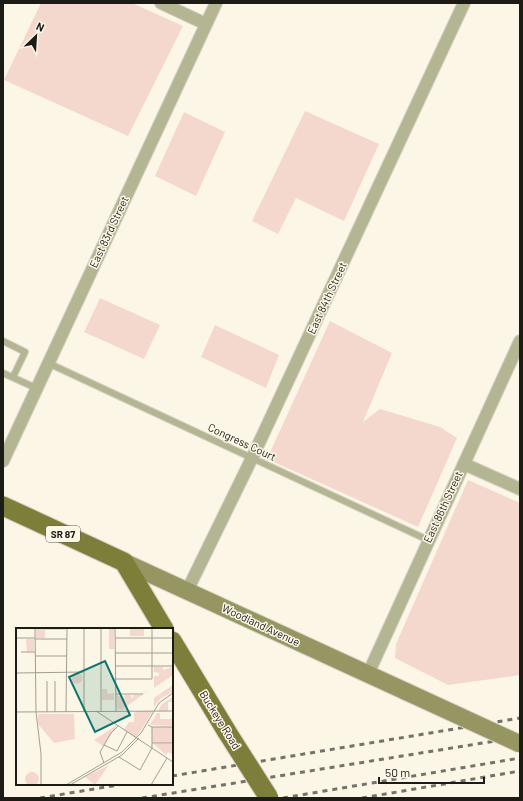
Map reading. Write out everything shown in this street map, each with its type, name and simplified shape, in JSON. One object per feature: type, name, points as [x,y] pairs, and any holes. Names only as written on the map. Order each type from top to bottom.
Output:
[{"type":"main road","name":"Woodland Avenue","points":[[3,506],[520,744]]},
{"type":"main road","points":[[124,562],[163,628]]},
{"type":"main road","name":"Buckeye Road","points":[[173,643],[269,798]]},
{"type":"street","points":[[161,3],[206,24]]},
{"type":"street","name":"East 83rd Street","points":[[3,460],[216,3]]},
{"type":"street","name":"East 84th Street","points":[[187,591],[252,458],[464,3]]},
{"type":"street","name":"East 86th Street","points":[[368,674],[520,341]]},
{"type":"street","points":[[464,464],[520,489]]},
{"type":"lane","points":[[3,341],[25,352],[13,377]]},
{"type":"lane","name":"Congress Court","points":[[48,363],[428,540]]},
{"type":"lane","points":[[3,372],[36,388]]},
{"type":"shaded area","points":[[41,3],[132,3],[183,26],[128,136],[4,80]]},
{"type":"shaded area","points":[[305,111],[379,144],[344,221],[296,198],[278,234],[252,221]]},
{"type":"shaded area","points":[[184,112],[225,132],[196,196],[155,176]]},
{"type":"shaded area","points":[[100,298],[160,325],[144,359],[84,332]]},
{"type":"shaded area","points":[[330,321],[392,353],[363,422],[380,409],[440,427],[457,438],[418,527],[267,459]]},
{"type":"shaded area","points":[[215,325],[279,355],[266,388],[201,357]]},
{"type":"shaded area","points":[[468,480],[520,503],[520,675],[448,685],[395,658],[396,644]]},
{"type":"railway","points":[[173,776],[520,718]]},
{"type":"railway","points":[[142,798],[520,737]]},
{"type":"railway","points":[[283,798],[520,758]]},
{"type":"railway","points":[[362,798],[520,771]]},
{"type":"railway","points":[[40,798],[118,785]]}]
